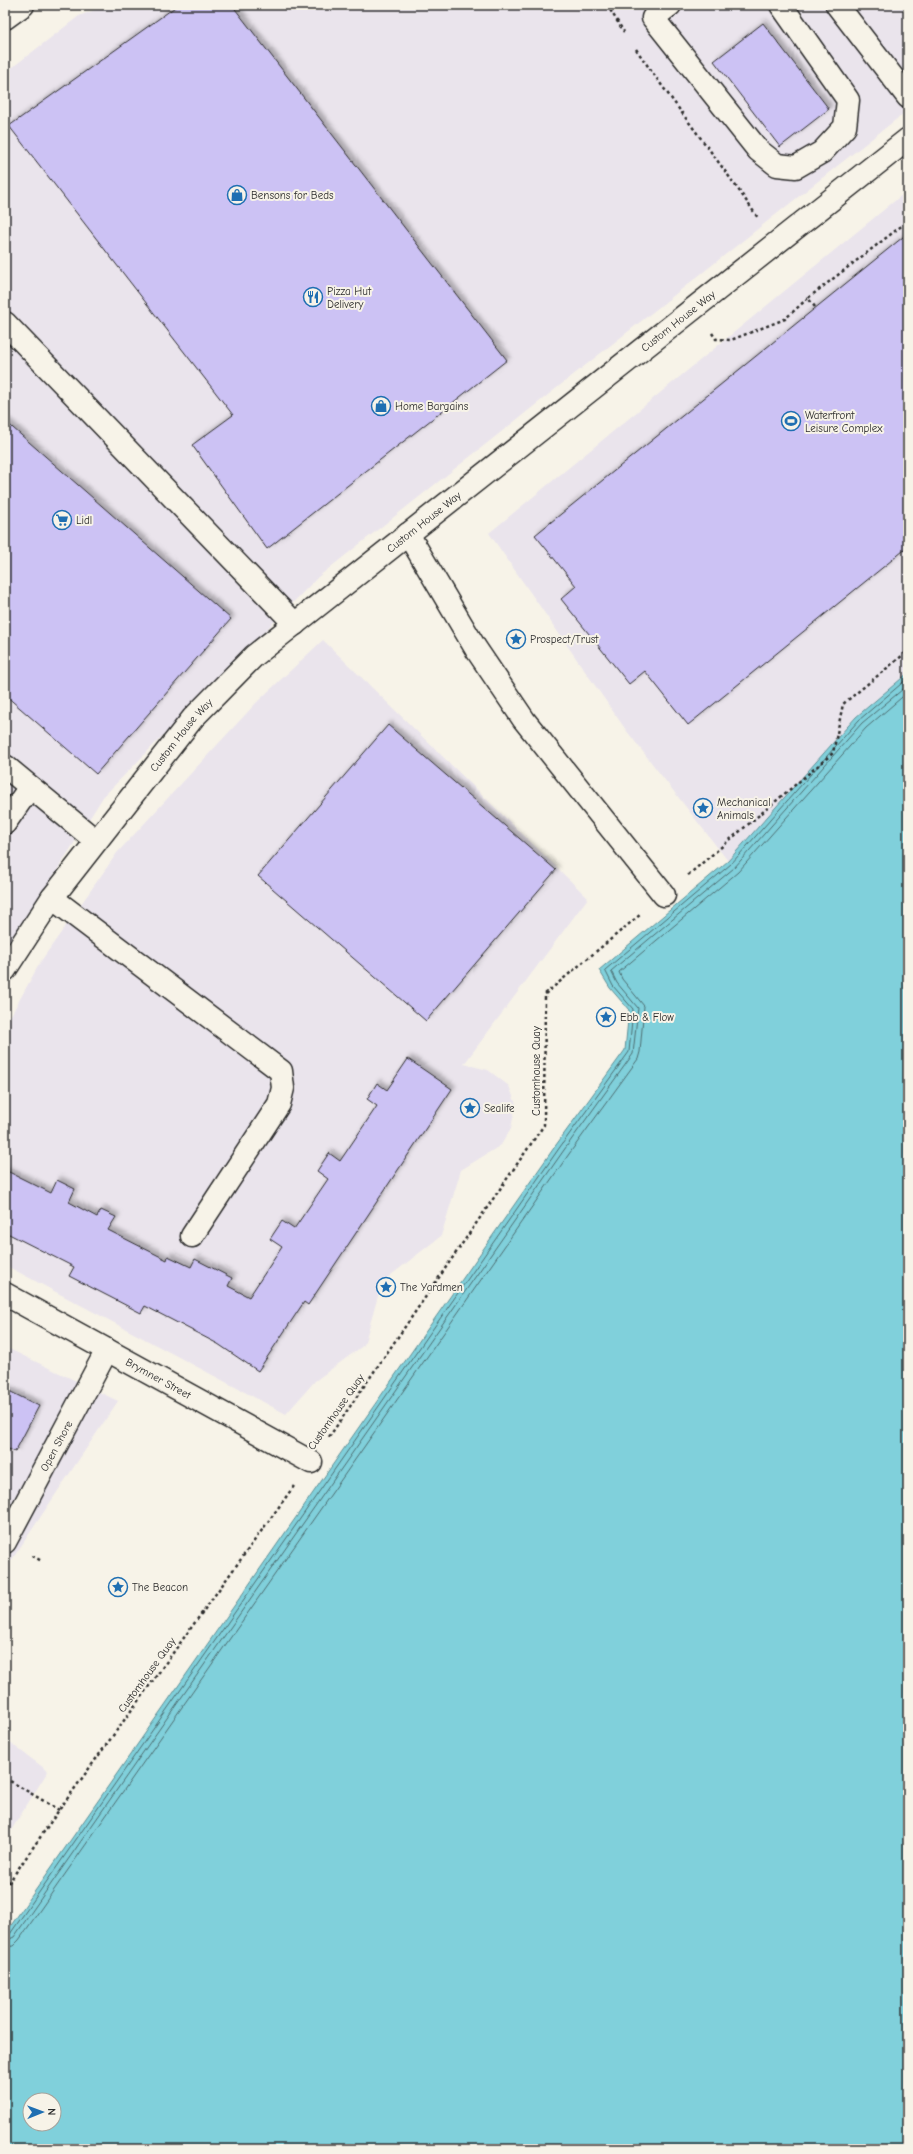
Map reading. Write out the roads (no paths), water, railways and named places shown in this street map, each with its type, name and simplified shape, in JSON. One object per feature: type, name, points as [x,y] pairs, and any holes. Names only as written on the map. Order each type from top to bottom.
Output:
[{"type":"main road","points":[[5,18],[23,5]]},
{"type":"main road","points":[[670,5],[652,18],[758,150],[776,165],[796,167],[822,152],[844,127],[848,100],[781,5]]},
{"type":"main road","points":[[837,5],[908,98]]},
{"type":"main road","name":"Custom House Way","points":[[5,970],[52,898],[193,718],[254,656],[908,139]]},
{"type":"main road","points":[[5,323],[295,624]]},
{"type":"main road","points":[[408,534],[476,649],[524,720],[664,895]]},
{"type":"main road","points":[[5,766],[96,842]]},
{"type":"main road","points":[[5,823],[30,786]]},
{"type":"main road","points":[[52,898],[281,1071],[283,1088],[279,1104],[192,1236]]},
{"type":"main road","name":"Brymner Street","points":[[5,1294],[311,1462]]},
{"type":"main road","name":"Open Shore","points":[[5,1542],[107,1350]]},
{"type":"water","points":[[908,673],[908,2149],[5,2149],[5,1934],[556,1145],[625,1050],[629,1010],[610,988],[599,970],[728,861],[856,717]]},
{"type":"place","name":"Bensons for Beds","points":[[237,195]]},
{"type":"place","name":"Pizza Hut Delivery","points":[[313,297]]},
{"type":"place","name":"Home Bargains","points":[[381,406]]},
{"type":"place","name":"Waterfront Leisure Complex","points":[[791,421]]},
{"type":"place","name":"Lidl","points":[[62,520]]},
{"type":"place","name":"Prospect/Trust","points":[[516,639]]},
{"type":"place","name":"Mechanical Animals","points":[[703,808]]},
{"type":"place","name":"Ebb & Flow","points":[[606,1017]]},
{"type":"place","name":"Sealife","points":[[470,1108]]},
{"type":"place","name":"The Yardmen","points":[[386,1287]]},
{"type":"place","name":"The Beacon","points":[[118,1587]]}]
